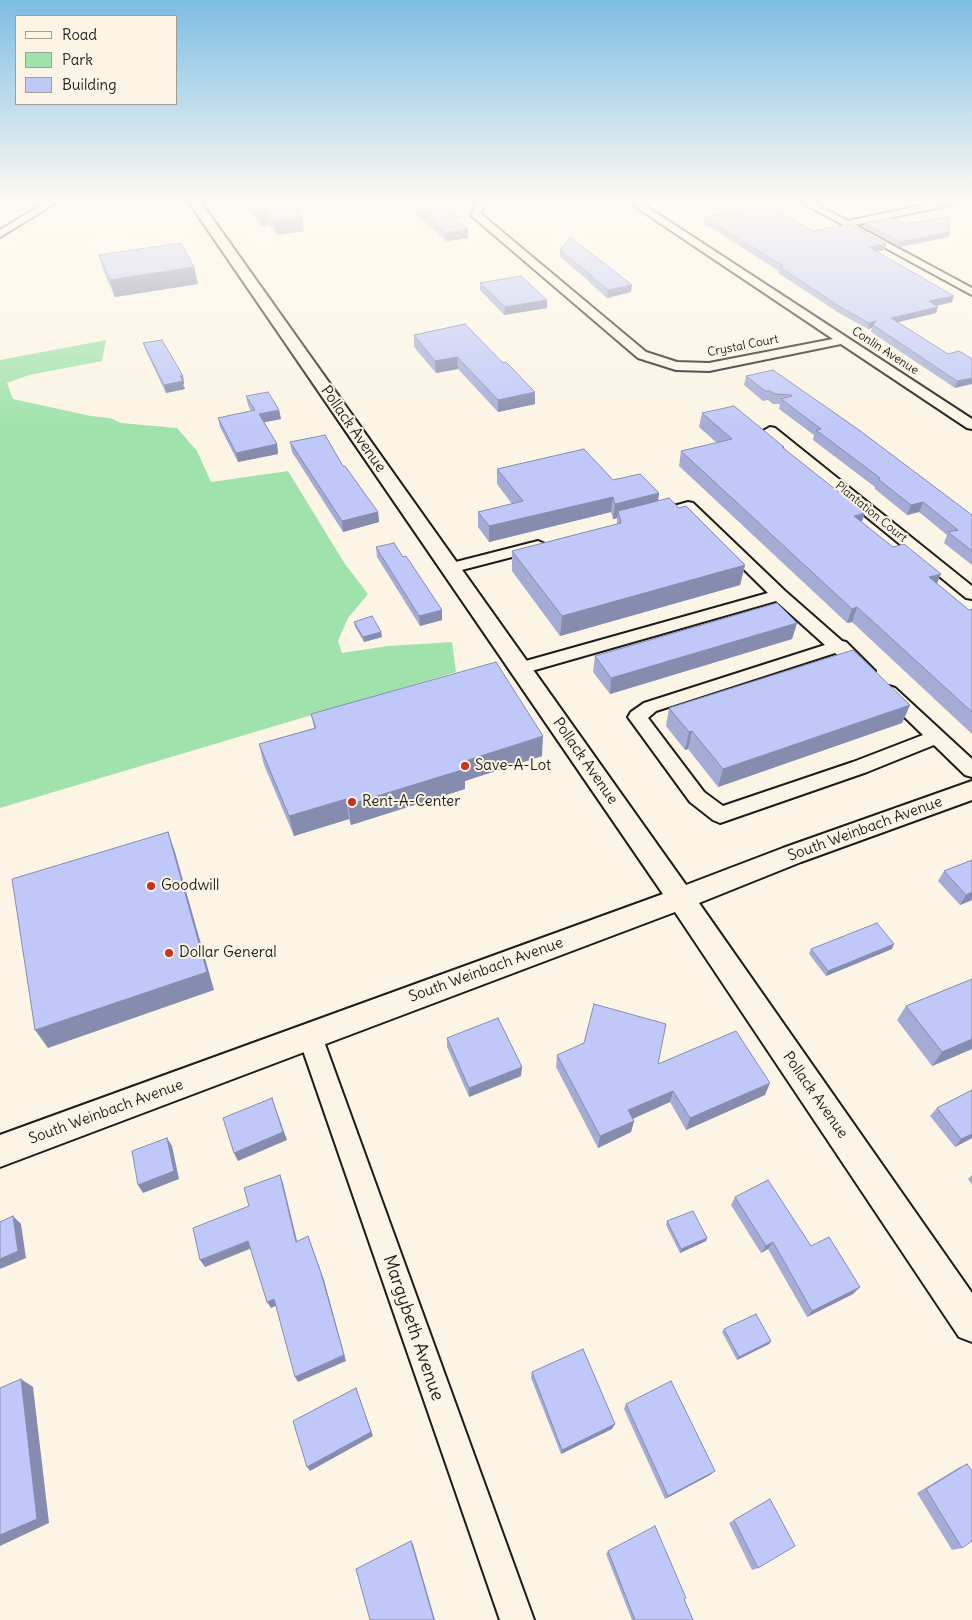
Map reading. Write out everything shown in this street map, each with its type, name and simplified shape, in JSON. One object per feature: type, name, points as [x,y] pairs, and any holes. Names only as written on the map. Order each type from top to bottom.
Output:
[{"type":"street","name":"Pollack Avenue","points":[[247,277],[681,899],[972,1324]]},
{"type":"street","name":"Crystal Court","points":[[549,277],[642,355],[676,366],[709,367],[844,340]]},
{"type":"street","name":"Conlin Avenue","points":[[747,277],[972,425]]},
{"type":"street","points":[[943,277],[972,292]]},
{"type":"street","name":"Plantation Court","points":[[770,431],[972,594]]},
{"type":"street","points":[[644,518],[688,506],[779,594],[840,646],[972,770]]},
{"type":"street","points":[[450,568],[550,543]]},
{"type":"street","points":[[521,668],[779,594]]},
{"type":"street","points":[[840,646],[650,707],[637,717],[696,797],[720,815],[860,767],[936,737]]},
{"type":"street","name":"South Weinbach Avenue","points":[[0,1151],[681,899],[792,855],[972,790]]},
{"type":"street","name":"Margybeth Avenue","points":[[310,1036],[517,1620]]},
{"type":"green space","points":[[106,340],[102,361],[29,375],[7,383],[13,399],[91,416],[110,418],[121,423],[177,428],[197,451],[211,482],[288,471],[345,564],[368,594],[348,618],[338,641],[342,653],[388,646],[452,642],[456,672],[0,808],[0,360]]},
{"type":"building","points":[[109,277],[132,277],[110,280]]},
{"type":"building","points":[[522,277],[547,300],[505,307],[480,283]]},
{"type":"building","points":[[592,277],[621,277],[632,285],[608,290]]},
{"type":"building","points":[[794,277],[920,277],[954,296],[929,301],[938,307],[891,318],[948,354],[959,351],[972,359],[972,378],[957,381],[873,325],[876,321],[869,323],[840,307]]},
{"type":"building","points":[[465,324],[535,392],[498,400],[457,357],[435,361],[414,335]]},
{"type":"building","points":[[162,340],[183,376],[180,376],[183,381],[164,385],[143,343]]},
{"type":"building","points":[[773,370],[859,430],[972,515],[972,551],[948,532],[958,530],[923,502],[911,505],[878,479],[880,478],[816,430],[821,429],[781,399],[792,395],[775,394],[765,391],[746,376]]},
{"type":"building","points":[[268,392],[279,410],[259,414],[277,444],[236,453],[218,418],[255,410],[246,396]]},
{"type":"building","points":[[734,406],[865,513],[854,516],[893,547],[904,544],[941,574],[929,577],[969,610],[972,609],[972,712],[857,607],[852,609],[681,451],[732,439],[702,413]]},
{"type":"building","points":[[325,435],[343,466],[345,466],[378,512],[342,521],[290,442]]},
{"type":"building","points":[[584,449],[613,480],[640,474],[659,493],[615,504],[613,497],[489,526],[478,512],[523,501],[497,469]]},
{"type":"building","points":[[669,498],[679,508],[686,506],[745,565],[562,616],[512,551],[621,523],[618,511]]},
{"type":"building","points":[[394,543],[403,557],[406,556],[442,610],[419,616],[376,547]]},
{"type":"building","points":[[777,603],[797,623],[611,678],[595,656]]},
{"type":"building","points":[[372,616],[381,632],[363,637],[354,622]]},
{"type":"building","points":[[853,650],[910,705],[723,769],[692,731],[689,732],[669,708]]},
{"type":"building","points":[[496,662],[543,736],[462,762],[465,769],[348,805],[346,799],[289,816],[259,744],[316,728],[311,714]]},
{"type":"building","points":[[168,832],[207,972],[35,1030],[12,879]]},
{"type":"building","points":[[972,860],[972,892],[966,895],[944,871]]},
{"type":"building","points":[[877,923],[894,944],[828,971],[811,949]]},
{"type":"building","points":[[972,979],[972,1039],[942,1052],[906,1006]]},
{"type":"building","points":[[594,1004],[666,1024],[658,1064],[736,1031],[770,1083],[690,1118],[673,1091],[628,1110],[634,1121],[600,1136],[557,1055],[584,1043]]},
{"type":"building","points":[[498,1018],[522,1067],[469,1088],[447,1038]]},
{"type":"building","points":[[972,1090],[972,1134],[961,1139],[937,1108]]},
{"type":"building","points":[[272,1098],[283,1132],[234,1153],[223,1118]]},
{"type":"building","points":[[167,1138],[174,1171],[138,1185],[132,1151]]},
{"type":"building","points":[[280,1175],[296,1242],[308,1236],[321,1273],[344,1355],[295,1377],[274,1299],[267,1302],[248,1241],[200,1260],[193,1228],[249,1206],[244,1188]]},
{"type":"building","points":[[768,1180],[811,1246],[829,1237],[860,1287],[812,1311],[773,1242],[766,1246],[735,1197]]},
{"type":"building","points":[[693,1211],[707,1238],[681,1249],[667,1221]]},
{"type":"building","points":[[13,1216],[18,1251],[0,1259],[0,1222]]},
{"type":"building","points":[[756,1314],[771,1341],[739,1357],[724,1329]]},
{"type":"building","points":[[583,1349],[615,1424],[562,1450],[532,1372]]},
{"type":"building","points":[[21,1379],[37,1519],[0,1535],[0,1388]]},
{"type":"building","points":[[671,1381],[715,1471],[668,1496],[626,1404]]},
{"type":"building","points":[[356,1388],[371,1432],[307,1467],[293,1421]]},
{"type":"building","points":[[967,1464],[972,1471],[972,1541],[962,1548],[926,1489]]},
{"type":"building","points":[[770,1499],[795,1546],[758,1568],[734,1520]]},
{"type":"building","points":[[655,1526],[686,1598],[684,1599],[693,1620],[635,1620],[608,1551]]},
{"type":"building","points":[[411,1541],[434,1620],[370,1620],[356,1569]]},
{"type":"place","name":"Save-A-Lot","points":[[465,766]]},
{"type":"place","name":"Rent-A-Center","points":[[352,802]]},
{"type":"place","name":"Goodwill","points":[[151,886]]},
{"type":"place","name":"Dollar General","points":[[169,953]]}]
